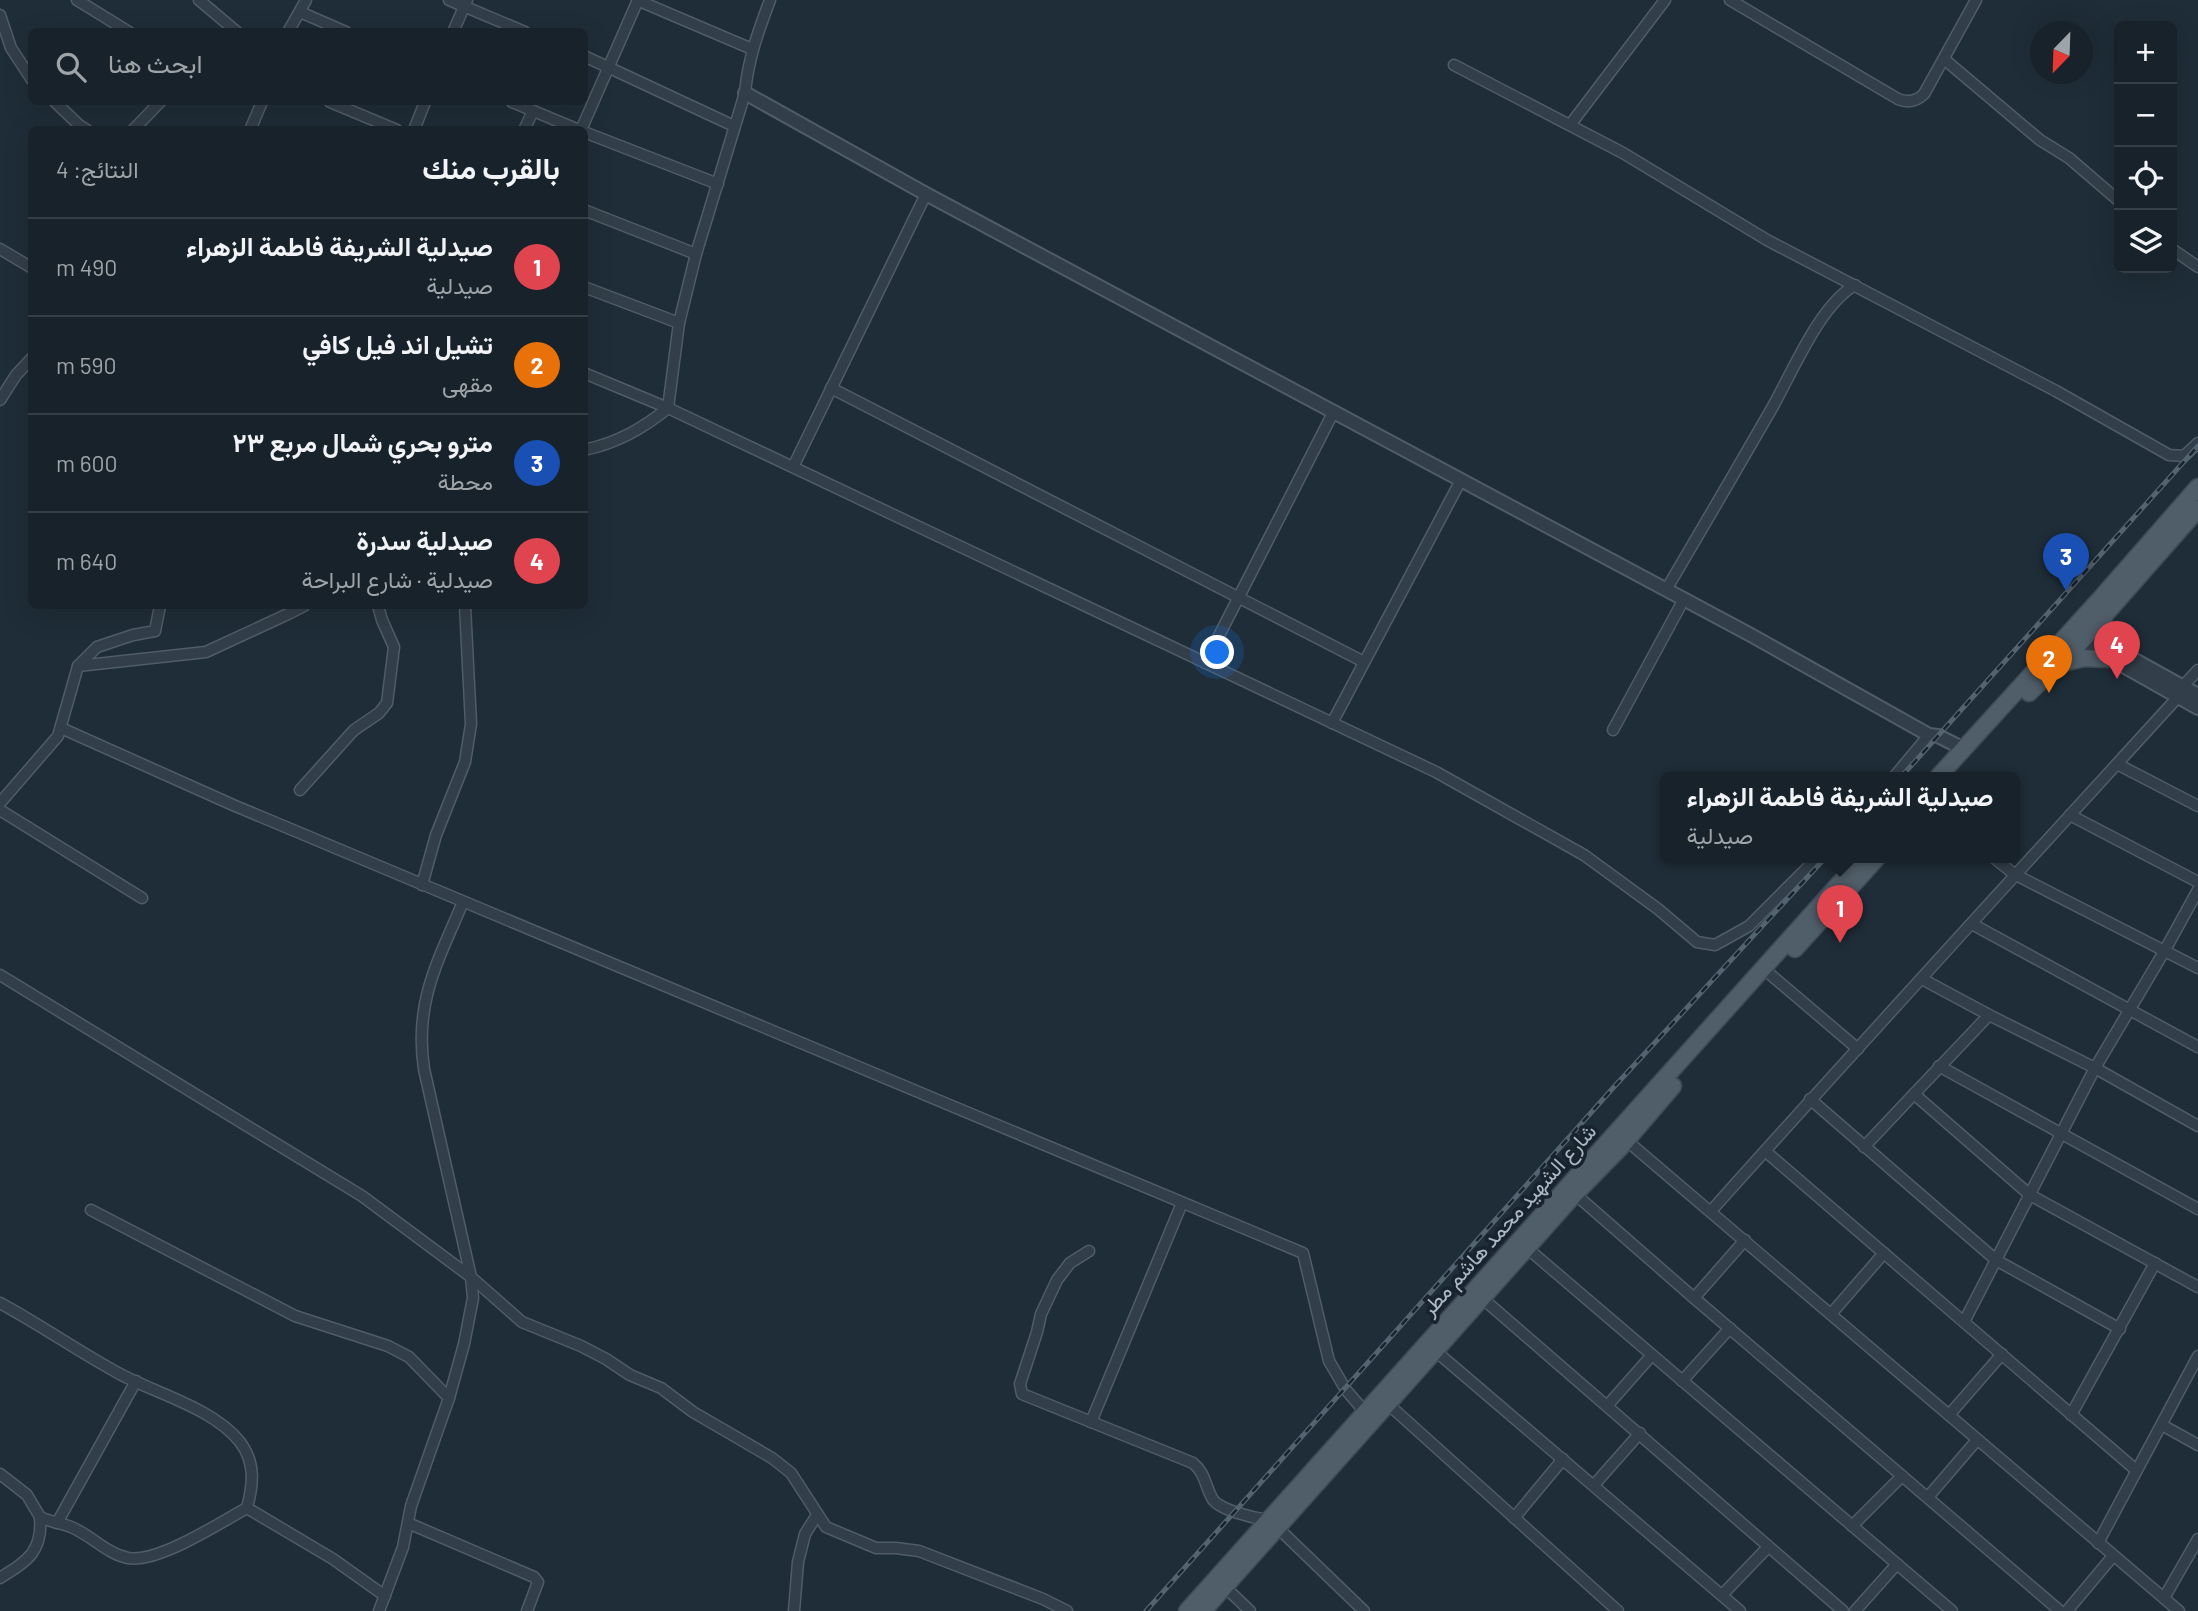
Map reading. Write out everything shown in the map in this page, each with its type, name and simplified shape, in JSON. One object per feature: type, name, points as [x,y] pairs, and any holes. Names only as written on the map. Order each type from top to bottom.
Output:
[{"type":"main road","points":[[1943,772],[2198,487]]},
{"type":"main road","points":[[1956,772],[2026,695],[2084,638],[2198,509]]},
{"type":"main road","points":[[2059,664],[2111,654],[2103,617]]},
{"type":"main road","name":"شارع الشهيد محمد هاشم مطر","points":[[1187,1611],[1388,1404],[1431,1347],[1858,863]]},
{"type":"main road","name":"شارع الشهيد محمد هاشم مطر","points":[[1203,1611],[1366,1412],[1482,1298],[1873,863]]},
{"type":"street","points":[[77,0],[122,28]]},
{"type":"street","points":[[200,0],[232,28]]},
{"type":"street","points":[[290,28],[306,0]]},
{"type":"street","points":[[449,0],[465,3],[517,28]]},
{"type":"street","points":[[584,126],[638,0],[752,49]]},
{"type":"street","points":[[588,449],[602,447],[627,436],[650,423],[668,408],[679,323],[696,254],[745,93],[747,65],[770,0]]},
{"type":"street","points":[[1570,125],[1665,0]]},
{"type":"street","points":[[1730,0],[1903,101],[1921,97],[1976,0]]},
{"type":"street","points":[[455,28],[465,3]]},
{"type":"street","points":[[300,12],[337,28]]},
{"type":"street","points":[[0,15],[11,48],[28,74]]},
{"type":"street","points":[[588,58],[734,125]]},
{"type":"street","points":[[1944,60],[2040,140],[2069,158],[2114,197]]},
{"type":"street","points":[[1454,65],[1623,153],[1767,240],[2056,391],[2169,456],[2184,456],[2198,443]]},
{"type":"street","points":[[745,93],[926,194],[1684,599],[1929,735],[1938,736],[1964,749]]},
{"type":"street","points":[[58,105],[81,126]]},
{"type":"street","points":[[137,126],[157,105]]},
{"type":"street","points":[[252,126],[261,105]]},
{"type":"street","points":[[337,105],[387,126]]},
{"type":"street","points":[[416,126],[424,105]]},
{"type":"street","points":[[519,105],[572,126]]},
{"type":"street","points":[[525,126],[533,111]]},
{"type":"street","points":[[588,132],[718,184]]},
{"type":"street","points":[[793,467],[926,194]]},
{"type":"street","points":[[588,212],[696,254]]},
{"type":"street","points":[[0,249],[28,266]]},
{"type":"street","points":[[2177,252],[2198,267]]},
{"type":"street","points":[[1666,590],[1825,313],[1838,297],[1855,285]]},
{"type":"street","points":[[588,289],[679,323]]},
{"type":"street","points":[[0,400],[28,362]]},
{"type":"street","points":[[588,375],[668,408],[1436,772],[1584,855],[1658,909],[1697,942],[1715,945],[1749,926],[1812,863]]},
{"type":"street","points":[[831,388],[1364,662]]},
{"type":"street","points":[[1205,663],[1334,411]]},
{"type":"street","points":[[1332,723],[1461,480]]},
{"type":"street","points":[[1613,730],[1684,599]]},
{"type":"street","points":[[0,803],[58,736],[78,666],[97,648],[132,635],[155,631],[159,609]]},
{"type":"street","points":[[78,666],[206,652],[298,609]]},
{"type":"street","points":[[300,790],[354,730],[379,713],[387,703],[394,647],[378,609]]},
{"type":"street","points":[[422,885],[436,835],[465,762],[471,724],[465,609]]},
{"type":"street","points":[[2084,638],[2180,692],[2198,708]]},
{"type":"street","points":[[1711,1211],[1972,924],[2014,874],[2117,764],[2198,670]]},
{"type":"street","points":[[2180,692],[2198,695]]},
{"type":"street","points":[[61,727],[233,805],[1303,1253],[1329,1361],[1346,1390],[1366,1412]]},
{"type":"street","points":[[1898,772],[1929,735]]},
{"type":"street","points":[[2117,764],[2198,806]]},
{"type":"street","points":[[0,810],[142,898]]},
{"type":"street","points":[[2070,815],[2198,882]]},
{"type":"street","points":[[2000,863],[2014,874],[2198,968]]},
{"type":"street","points":[[1965,1320],[2095,1068],[2198,890]]},
{"type":"street","points":[[379,1611],[403,1548],[411,1506],[449,1398],[470,1320],[473,1298],[471,1278],[424,1069],[421,1043],[422,1016],[427,991],[463,902]]},
{"type":"street","points":[[1972,924],[2198,1048]]},
{"type":"street","points":[[0,975],[362,1196],[471,1278],[522,1322],[581,1346],[631,1375],[661,1388],[693,1412],[772,1458],[791,1473],[826,1527],[876,1548],[919,1551],[1044,1599],[1067,1611]]},
{"type":"street","points":[[1771,975],[1858,1049]]},
{"type":"street","points":[[1922,979],[2095,1068],[2198,1126]]},
{"type":"street","points":[[1864,1147],[1989,1015]]},
{"type":"street","points":[[1939,1066],[2198,1209]]},
{"type":"street","points":[[1914,1094],[2030,1195],[2198,1287]]},
{"type":"street","points":[[1811,1099],[1996,1260],[2120,1329]]},
{"type":"street","points":[[1626,1140],[2179,1611]]},
{"type":"street","points":[[1765,1151],[1965,1320],[2136,1470]]},
{"type":"street","points":[[1575,1194],[2060,1611],[2113,1556]]},
{"type":"street","points":[[1091,1422],[1182,1203]]},
{"type":"street","points":[[91,1210],[295,1316],[388,1346],[409,1357],[449,1398]]},
{"type":"street","points":[[1694,1298],[1745,1240]]},
{"type":"street","points":[[1527,1248],[1952,1611]]},
{"type":"street","points":[[1089,1251],[1070,1263],[1041,1314],[1020,1384],[1023,1394],[1194,1463],[1202,1470],[1213,1500],[1223,1508],[1273,1524],[1364,1611]]},
{"type":"street","points":[[1831,1314],[1884,1253]]},
{"type":"street","points":[[2071,1415],[2155,1263]]},
{"type":"street","points":[[1482,1298],[1843,1611]]},
{"type":"street","points":[[0,1303],[113,1370],[211,1417],[241,1443],[249,1460],[253,1481],[247,1508],[167,1550],[142,1558],[120,1556],[72,1527],[40,1517]]},
{"type":"street","points":[[1682,1381],[1730,1328]]},
{"type":"street","points":[[1431,1347],[1740,1611]]},
{"type":"street","points":[[1949,1415],[2002,1354]]},
{"type":"street","points":[[1607,1406],[1652,1355]]},
{"type":"street","points":[[2098,1543],[2197,1362]]},
{"type":"street","points":[[57,1523],[136,1381]]},
{"type":"street","points":[[1388,1404],[1618,1611]]},
{"type":"street","points":[[2162,1425],[2198,1446]]},
{"type":"street","points":[[1594,1485],[1640,1433]]},
{"type":"street","points":[[1928,1497],[1977,1440]]},
{"type":"street","points":[[1514,1518],[1563,1459]]},
{"type":"street","points":[[0,1474],[27,1495],[40,1517],[40,1537],[32,1555],[0,1578]]},
{"type":"street","points":[[1852,1526],[1902,1476]]},
{"type":"street","points":[[247,1508],[333,1559],[385,1596]]},
{"type":"street","points":[[794,1611],[798,1562],[805,1534],[817,1515]]},
{"type":"street","points":[[408,1523],[534,1577],[538,1581],[527,1611]]},
{"type":"street","points":[[2164,1598],[2198,1539]]},
{"type":"street","points":[[1722,1595],[1768,1547]]},
{"type":"street","points":[[1855,1611],[1897,1564]]},
{"type":"street","points":[[1224,1587],[1250,1611]]},
{"type":"railway","points":[[1905,772],[2198,446]]},
{"type":"railway","points":[[1146,1611],[1613,1088],[1820,863]]},
{"type":"place","name":"مترو بحري شمال مربع ٢٣","points":[[2066,591]]},
{"type":"place","name":"صيدلية سدرة","points":[[2117,679]]},
{"type":"place","name":"تشيل اند فيل كافي","points":[[2049,693]]},
{"type":"place","name":"صيدلية الشريفة فاطمة الزهراء","points":[[1840,943]]}]
